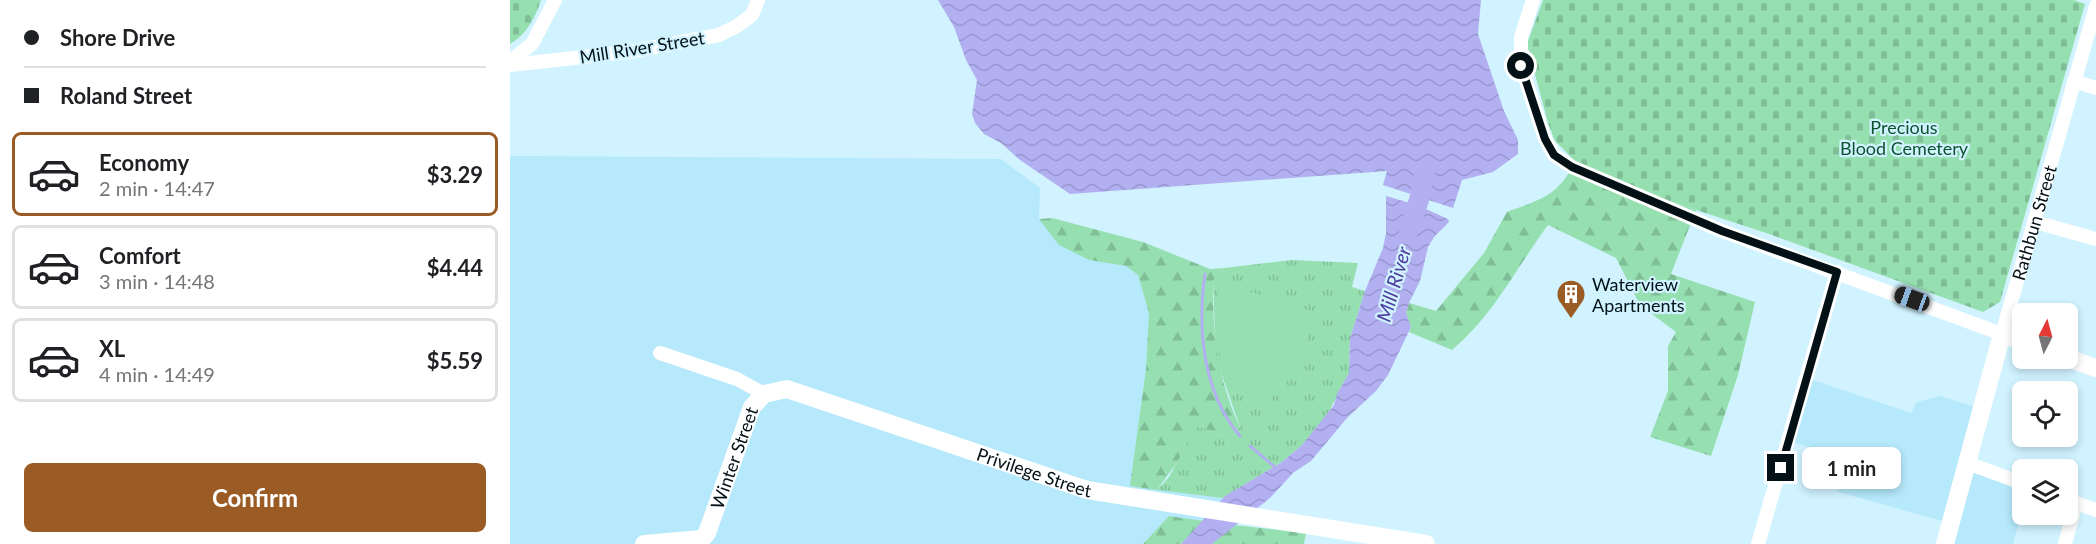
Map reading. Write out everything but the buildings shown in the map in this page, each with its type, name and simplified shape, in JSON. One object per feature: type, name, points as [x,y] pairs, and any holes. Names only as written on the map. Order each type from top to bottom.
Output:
[{"type":"main road","points":[[2002,334],[2012,338]]},
{"type":"main road","name":"Rathbun Street","points":[[1946,544],[2002,334]]},
{"type":"main road","points":[[2078,362],[2096,368]]},
{"type":"main road","name":"Privilege Street","points":[[764,394],[787,389],[1087,490],[1426,544]]},
{"type":"main road","name":"Winter Street","points":[[644,544],[702,542],[752,407],[764,394]]},
{"type":"street","points":[[510,63],[532,44],[555,0]]},
{"type":"street","name":"Mill River Street","points":[[510,63],[629,52],[719,35],[752,15],[758,0]]},
{"type":"street","points":[[1533,0],[1521,38],[1521,66],[1545,139],[1554,155],[1572,167],[1716,229],[2002,334]]},
{"type":"street","name":"Rathbun Street","points":[[2002,334],[2096,6]]},
{"type":"street","points":[[2074,81],[2096,88]]},
{"type":"street","points":[[2035,222],[2096,239]]},
{"type":"street","points":[[1758,544],[1837,272]]},
{"type":"street","points":[[660,353],[737,379],[764,394]]},
{"type":"street","points":[[1967,463],[2012,479]]},
{"type":"street","points":[[2078,504],[2096,510]]},
{"type":"street","points":[[2065,544],[2068,525]]},
{"type":"shaded area","points":[[510,156],[1001,159],[1040,188],[1039,219],[1089,260],[1126,266],[1138,275],[1149,313],[1146,369],[1131,486],[1223,498],[1204,521],[1169,516],[1143,544],[510,544]]},
{"type":"shaded area","points":[[1807,378],[1911,413],[1917,402],[1940,396],[1984,410],[1968,460],[2012,477],[2012,525],[2018,525],[2013,544],[1945,544],[1950,523],[1838,492],[1848,458],[1788,441]]},
{"type":"green space","points":[[510,0],[541,0],[530,25],[510,44]]},
{"type":"green space","name":"Precious Blood Cemetery","points":[[1543,0],[2074,0],[2085,4],[2000,302],[1983,312],[1769,234],[1648,194],[1575,161],[1555,141],[1527,44]]},
{"type":"green space","points":[[1575,161],[1647,194],[1696,210],[1671,274],[1755,302],[1738,375],[1711,456],[1650,437],[1668,391],[1668,346],[1676,332],[1640,305],[1616,258],[1548,225],[1480,322],[1452,350],[1409,332],[1411,327],[1406,313],[1409,303],[1436,311],[1484,253],[1507,212],[1539,200],[1556,189],[1563,182]]},
{"type":"green space","points":[[1052,218],[1143,242],[1210,269],[1224,268],[1213,281],[1214,322],[1218,357],[1226,392],[1241,430],[1228,438],[1210,430],[1181,457],[1157,490],[1130,486],[1146,369],[1149,313],[1138,275],[1126,266],[1089,260],[1059,245],[1039,219]]},
{"type":"green space","points":[[1292,260],[1358,263],[1352,287],[1365,291],[1350,338],[1349,373],[1325,419],[1302,445],[1282,462],[1223,498],[1157,490],[1169,477],[1196,427],[1228,438],[1241,430],[1216,358],[1213,281],[1224,268]]},
{"type":"green space","points":[[1220,284],[1273,298],[1310,311],[1315,322],[1299,356],[1269,403],[1237,380],[1226,368],[1220,355],[1215,324]]},
{"type":"green space","points":[[1169,516],[1204,521],[1181,544],[1143,544]]},
{"type":"green space","points":[[1234,525],[1306,533],[1304,544],[1212,544]]},
{"type":"water","points":[[938,0],[1481,0],[1478,34],[1504,111],[1518,140],[1518,154],[1493,172],[1462,180],[1453,208],[1383,185],[1387,171],[1070,194],[1020,160],[1001,143],[984,134],[975,123],[972,114],[977,80],[966,60],[954,27]]},
{"type":"water","points":[[1386,196],[1417,205],[1448,219],[1449,222],[1434,237],[1428,247],[1420,281],[1406,313],[1411,327],[1388,375],[1376,391],[1347,418],[1311,461],[1293,473],[1270,498],[1212,544],[1181,544],[1225,496],[1282,462],[1302,445],[1334,405],[1337,394],[1349,373],[1350,338],[1365,291],[1383,248],[1386,233]]},
{"type":"waterway","name":"Mill River","points":[[1409,229],[1420,197],[1425,171]]},
{"type":"waterway","points":[[1205,274],[1202,316],[1206,360],[1218,400],[1240,436]]},
{"type":"waterway","points":[[1250,446],[1276,468]]},
{"type":"place","name":"Waterview Apartments","points":[[1571,320]]},
{"type":"route","points":[[1521,66],[1545,139],[1554,155],[1572,167],[1722,231],[1837,272],[1781,468]]}]
